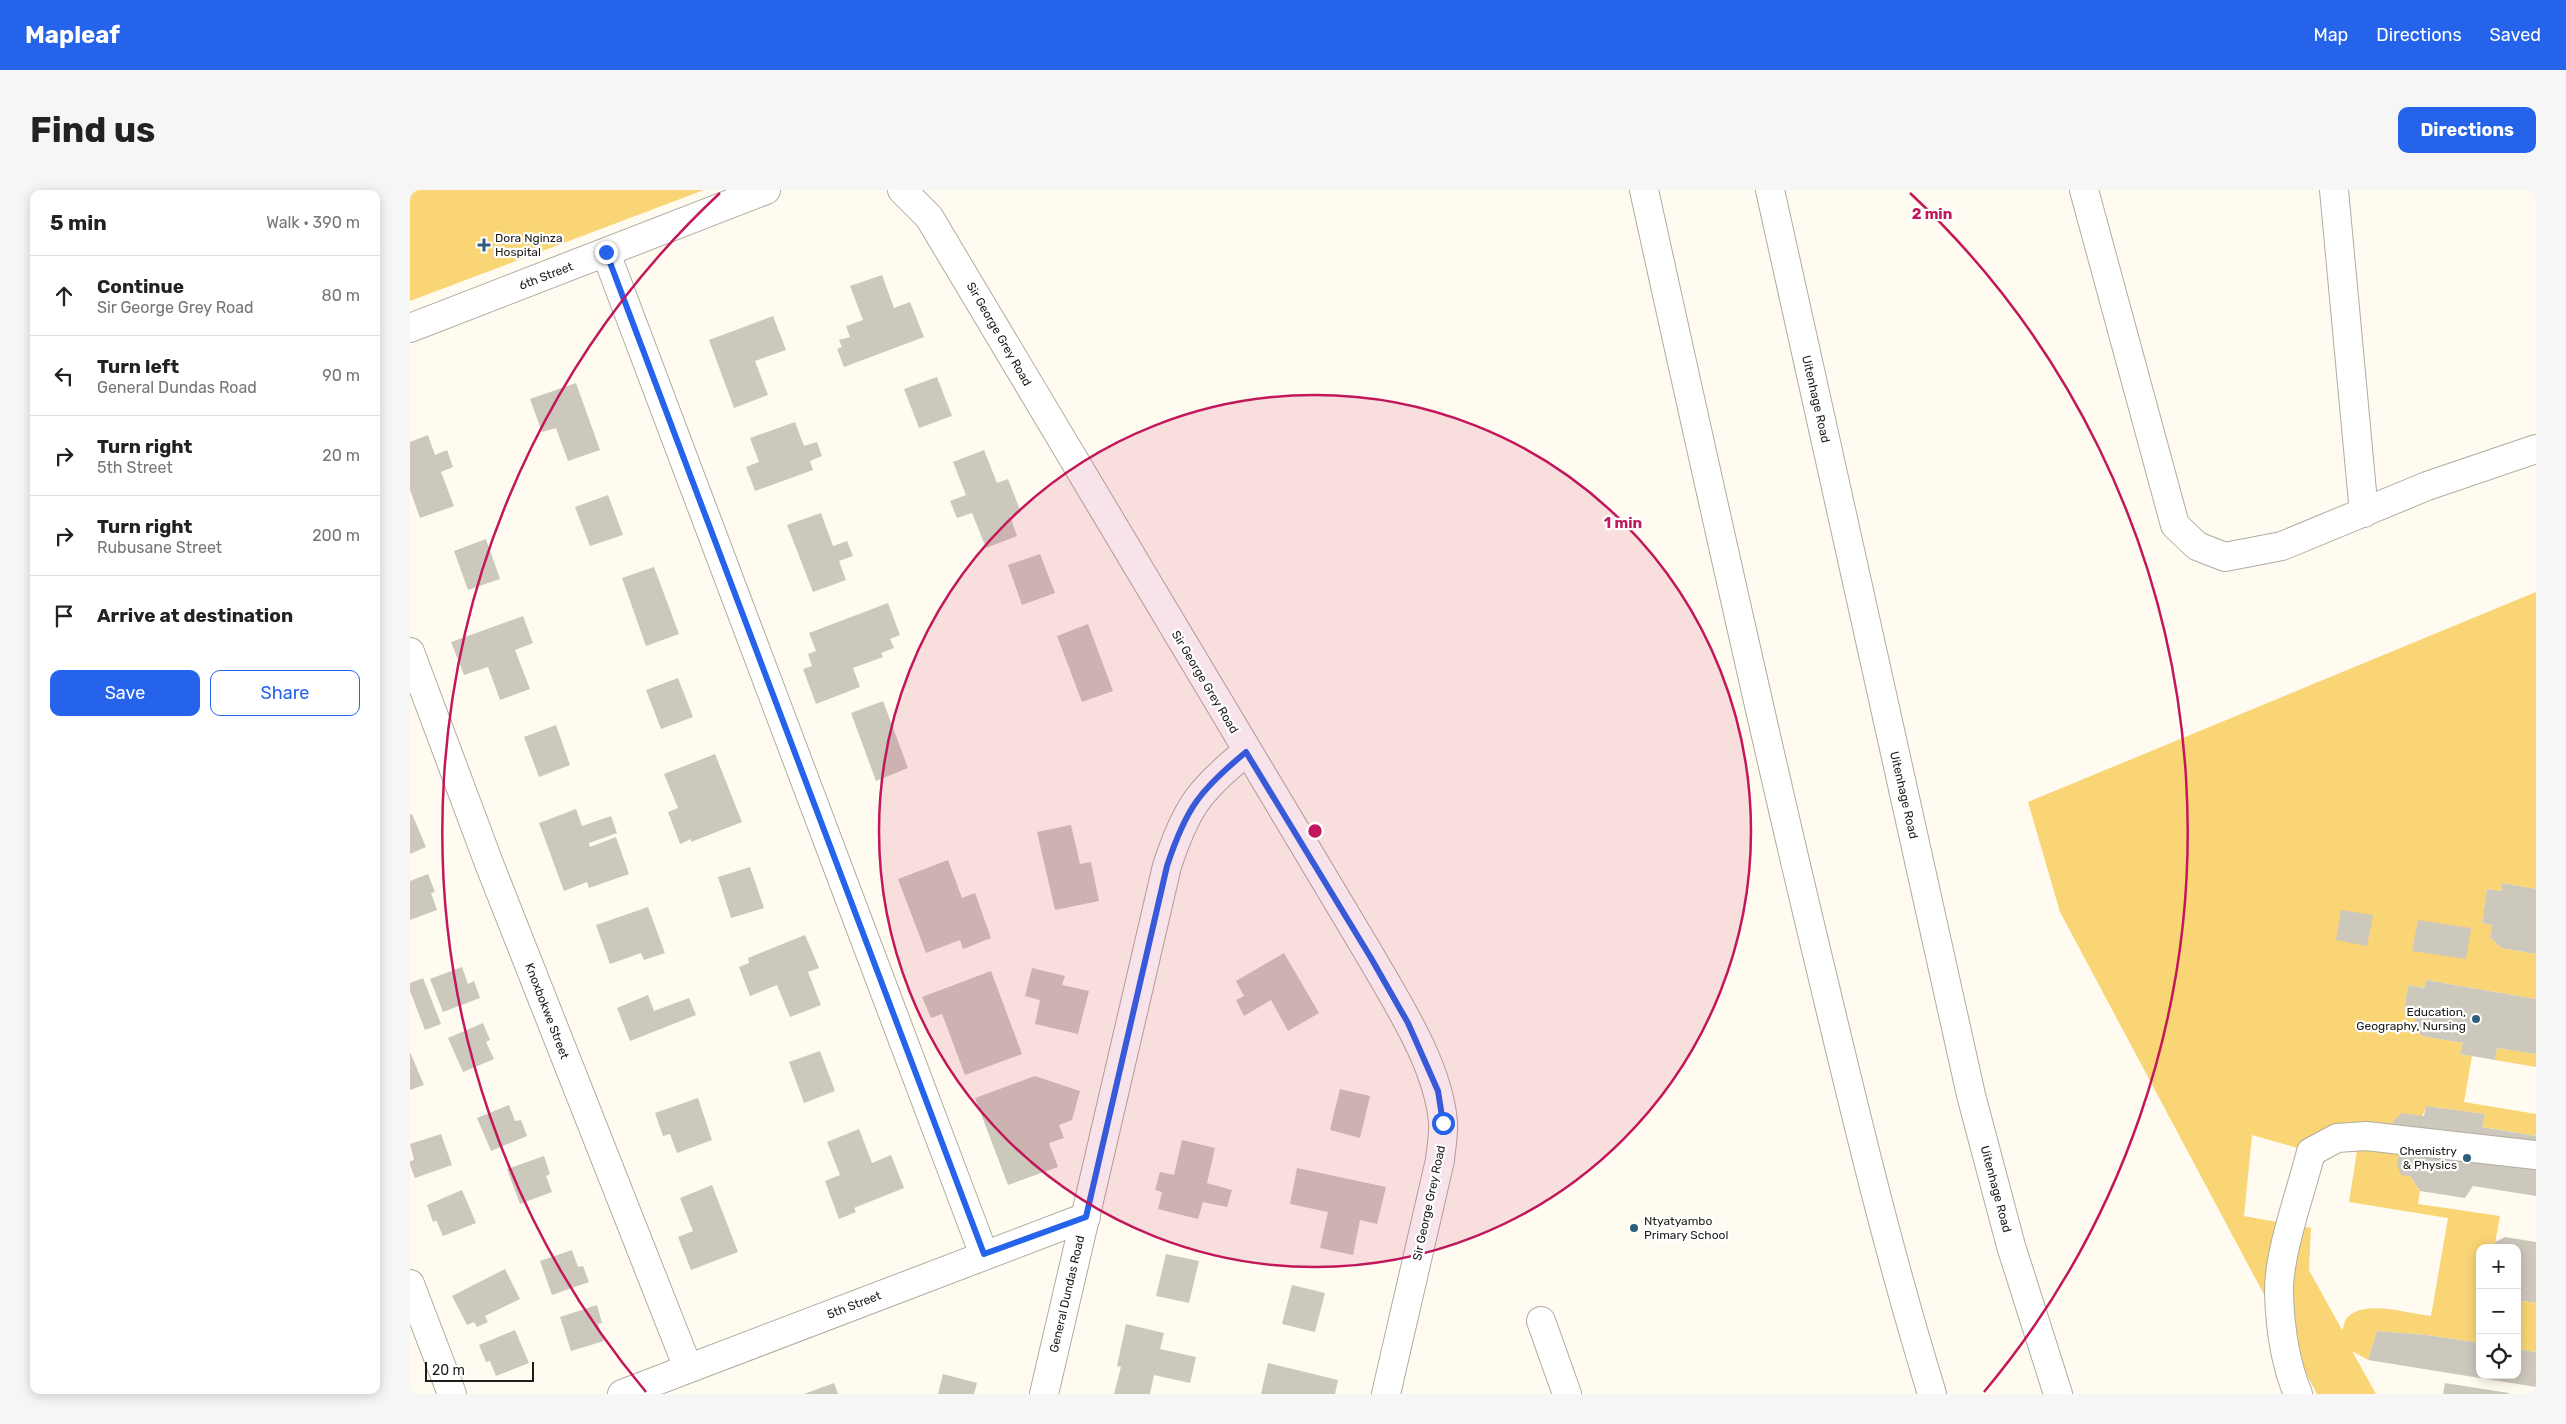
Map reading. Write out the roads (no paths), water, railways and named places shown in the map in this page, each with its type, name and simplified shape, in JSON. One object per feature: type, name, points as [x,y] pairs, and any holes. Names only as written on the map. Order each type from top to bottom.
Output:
[{"type":"street","name":"6th Street","points":[[410,328],[766,190]]},
{"type":"street","name":"Sir George Grey Road","points":[[902,190],[929,217],[1380,974],[1408,1023],[1438,1091],[1443,1123],[1440,1160],[1386,1394]]},
{"type":"street","points":[[1644,190],[1755,690],[1866,1162],[1907,1314],[1932,1394]]},
{"type":"street","name":"Uitenhage Road","points":[[1770,190],[1971,1095],[2010,1246],[2058,1394]]},
{"type":"street","points":[[2084,190],[2175,525],[2198,546],[2225,557],[2282,546],[2427,486],[2536,449]]},
{"type":"street","points":[[2334,190],[2364,513]]},
{"type":"street","points":[[606,252],[984,1254]]},
{"type":"street","name":"Knoxbokwe Street","points":[[410,652],[490,866],[688,1368]]},
{"type":"street","name":"General Dundas Road","points":[[1044,1394],[1167,866],[1185,817],[1196,800],[1214,778],[1246,752]]},
{"type":"street","points":[[2298,1394],[2288,1370],[2279,1292],[2291,1225],[2312,1152],[2337,1138],[2366,1136],[2536,1155]]},
{"type":"street","name":"5th Street","points":[[622,1394],[984,1254],[1086,1217]]},
{"type":"street","points":[[410,1284],[452,1394]]},
{"type":"street","points":[[1541,1321],[1567,1394]]},
{"type":"place","name":"Dora Nginza Hospital","points":[[484,245]]},
{"type":"place","name":"Education, Geography, Nursing","points":[[2476,1019]]},
{"type":"place","name":"Chemistry & Physics","points":[[2467,1158]]},
{"type":"place","name":"Ntyatyambo Primary School","points":[[1634,1228]]}]
